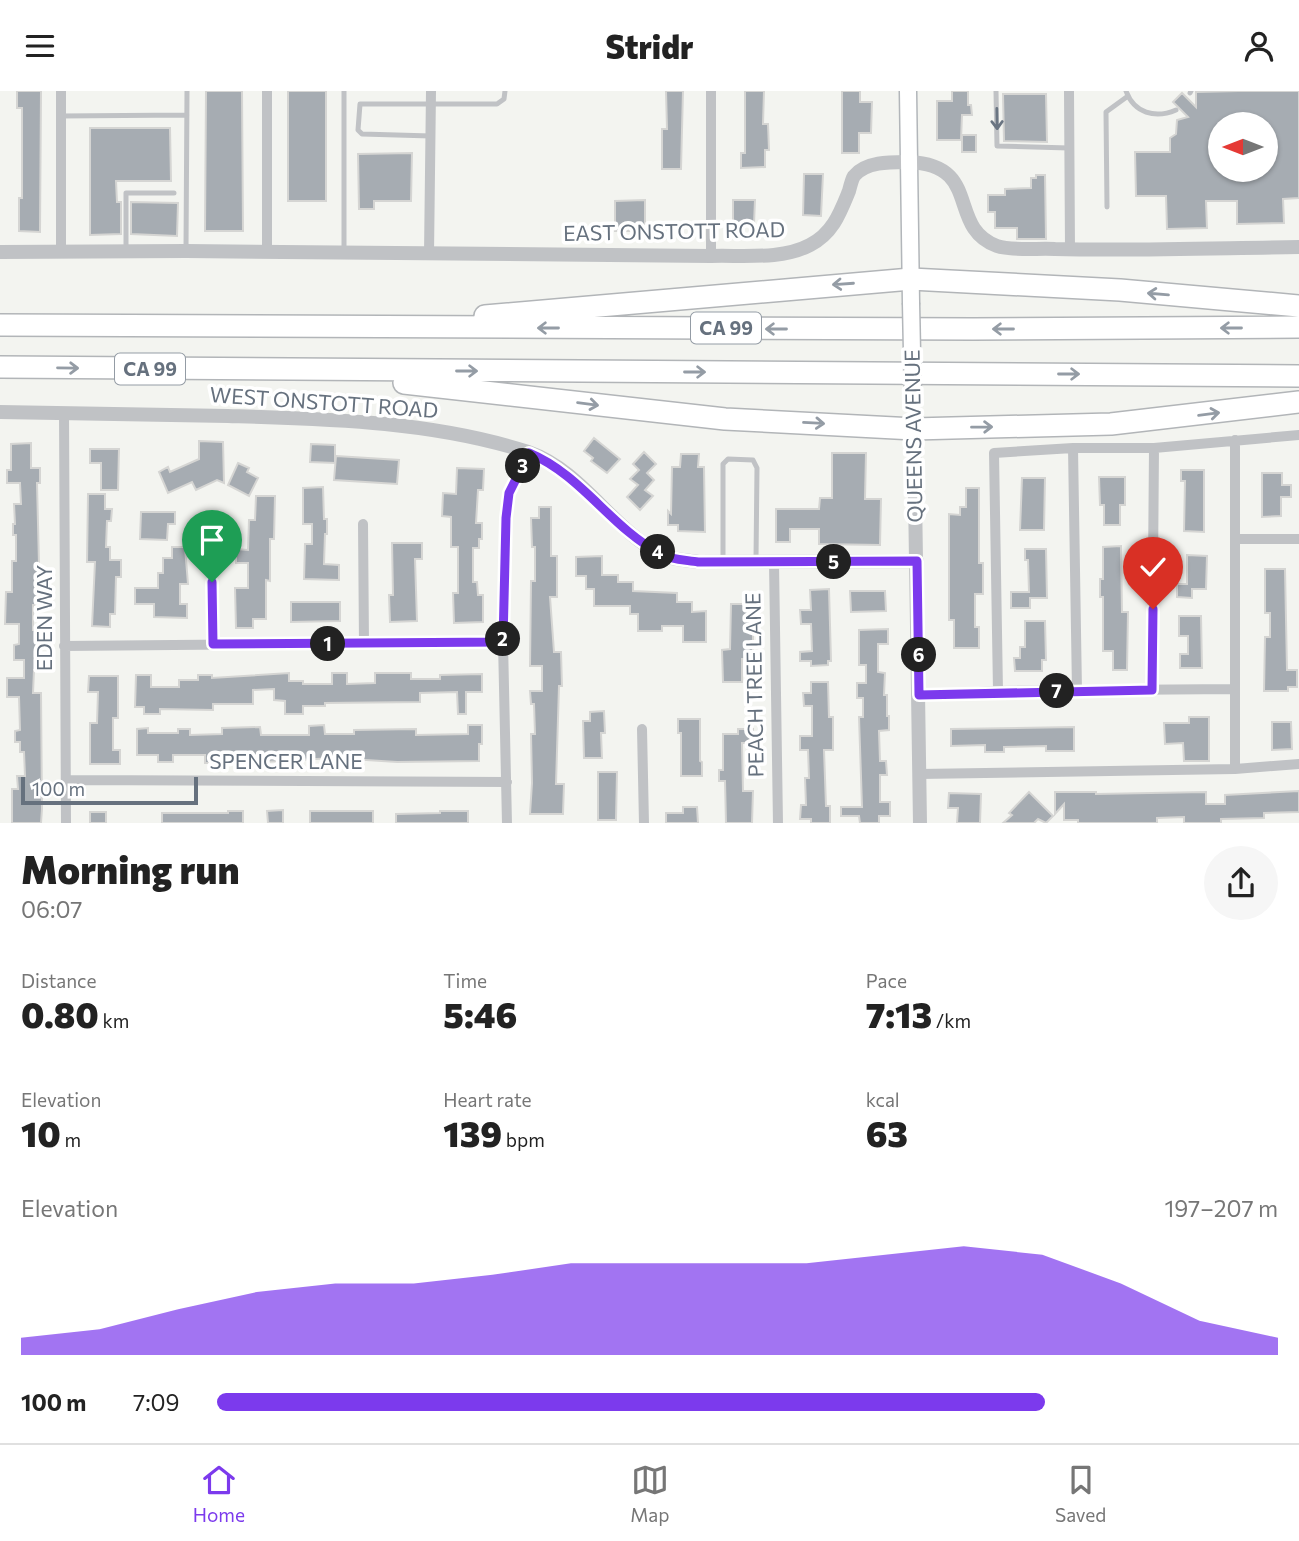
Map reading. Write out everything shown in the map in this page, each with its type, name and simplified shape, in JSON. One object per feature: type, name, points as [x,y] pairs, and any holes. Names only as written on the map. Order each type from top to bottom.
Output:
[{"type":"highway","points":[[152,327],[481,316],[911,279],[1120,290],[1299,306]]},
{"type":"highway","name":"CA 99","points":[[0,325],[931,329],[1299,327]]},
{"type":"highway","name":"CA 99","points":[[0,367],[1299,376]]},
{"type":"highway","points":[[301,371],[725,419],[914,429],[1111,424],[1299,402]]},
{"type":"main road","name":"QUEENS AVENUE","points":[[908,91],[914,429]]},
{"type":"street","points":[[61,91],[61,251]]},
{"type":"street","points":[[267,91],[267,252]]},
{"type":"street","points":[[429,254],[431,91]]},
{"type":"street","points":[[711,91],[711,256]]},
{"type":"street","points":[[1069,91],[1070,249]]},
{"type":"street","name":"EAST ONSTOTT ROAD","points":[[0,252],[711,256],[792,253],[826,235],[836,222],[855,176],[880,163],[909,162],[934,165],[947,172],[958,187],[971,225],[981,238],[999,247],[1299,247]]},
{"type":"street","name":"WEST ONSTOTT ROAD","points":[[0,412],[345,421],[410,427],[480,438],[548,460],[569,475],[630,533],[663,555],[698,562],[774,563]]},
{"type":"street","name":"EDEN WAY","points":[[64,412],[66,823]]},
{"type":"street","name":"QUEENS AVENUE","points":[[914,429],[920,823]]},
{"type":"street","points":[[998,691],[994,453],[1073,448],[1154,448],[1299,435]]},
{"type":"street","points":[[1235,440],[1235,769]]},
{"type":"street","points":[[1073,448],[1077,691]]},
{"type":"street","points":[[1152,690],[1154,448]]},
{"type":"street","points":[[507,823],[503,642],[506,518],[509,493],[529,453]]},
{"type":"street","points":[[211,519],[213,644]]},
{"type":"street","points":[[363,524],[364,644]]},
{"type":"street","points":[[1237,539],[1299,539]]},
{"type":"street","name":"PEACH TREE LANE","points":[[778,823],[774,563],[917,561]]},
{"type":"street","points":[[64,646],[503,642]]},
{"type":"street","points":[[919,695],[998,691],[1235,689]]},
{"type":"street","points":[[642,729],[644,823]]},
{"type":"street","points":[[919,774],[1235,769],[1299,764]]},
{"type":"street","name":"SPENCER LANE","points":[[66,780],[507,782]]},
{"type":"lane","points":[[186,251],[187,91]]},
{"type":"lane","points":[[344,91],[344,253]]},
{"type":"lane","points":[[430,136],[362,134],[358,130],[360,104],[497,104],[504,99],[505,91]]},
{"type":"lane","points":[[996,91],[997,146],[1069,148]]},
{"type":"lane","points":[[1107,207],[1106,112],[1127,94],[1134,105],[1149,114],[1158,115],[1176,110]]},
{"type":"lane","points":[[61,116],[187,115]]},
{"type":"lane","points":[[126,251],[126,193],[174,193]]},
{"type":"lane","points":[[723,562],[723,464],[728,459],[753,460],[757,468],[755,562]]},
{"type":"building","points":[[17,91],[41,91],[40,232],[19,231],[19,198],[22,198],[22,108],[17,108]]},
{"type":"building","points":[[206,91],[242,91],[243,231],[205,231]]},
{"type":"building","points":[[288,91],[326,91],[326,201],[288,201]]},
{"type":"building","points":[[666,91],[683,91],[681,169],[662,169],[662,129],[667,129]]},
{"type":"building","points":[[745,91],[764,91],[763,124],[768,124],[769,150],[765,150],[765,167],[741,168],[741,153],[745,153]]},
{"type":"building","points":[[842,91],[860,91],[860,102],[872,102],[871,133],[859,133],[859,153],[842,153]]},
{"type":"building","points":[[952,91],[968,91],[968,105],[971,105],[972,115],[962,115],[961,140],[937,140],[937,101],[952,101]]},
{"type":"building","points":[[1299,91],[1299,198],[1283,199],[1284,223],[1237,224],[1237,201],[1206,201],[1207,228],[1167,229],[1166,196],[1136,196],[1135,152],[1170,152],[1170,138],[1176,134],[1177,120],[1188,117],[1173,102],[1182,93],[1196,107],[1196,92]]},
{"type":"building","points":[[1003,94],[1046,94],[1047,142],[1004,141]]},
{"type":"building","points":[[90,128],[170,128],[171,181],[116,181],[117,202],[121,202],[121,234],[90,235]]},
{"type":"building","points":[[962,135],[976,135],[976,152],[962,152]]},
{"type":"building","points":[[412,153],[411,201],[374,201],[374,209],[359,209],[358,154]]},
{"type":"building","points":[[804,174],[823,174],[821,216],[803,215]]},
{"type":"building","points":[[1036,175],[1045,175],[1046,239],[1017,239],[1017,228],[995,228],[995,212],[988,212],[988,195],[1005,195],[1005,189],[1031,188],[1031,178],[1036,178]]},
{"type":"building","points":[[645,200],[645,231],[615,231],[615,201]]},
{"type":"building","points":[[733,200],[755,200],[754,224],[733,224]]},
{"type":"building","points":[[131,202],[178,203],[177,236],[131,234]]},
{"type":"building","points":[[594,438],[620,459],[607,473],[591,461],[593,458],[584,451]]},
{"type":"building","points":[[199,441],[223,442],[224,483],[217,480],[196,490],[192,482],[168,493],[159,472],[168,467],[170,472],[199,459]]},
{"type":"building","points":[[31,443],[31,468],[40,468],[40,483],[37,483],[40,605],[33,605],[33,630],[40,630],[41,670],[34,670],[33,693],[41,693],[42,809],[41,823],[12,823],[12,789],[18,789],[17,776],[25,776],[24,752],[20,752],[20,742],[15,742],[15,731],[20,730],[19,697],[7,697],[7,678],[24,678],[24,660],[14,660],[14,645],[19,644],[19,624],[5,624],[6,592],[12,592],[12,561],[16,561],[14,504],[21,504],[20,483],[7,483],[7,470],[11,470],[11,444]]},
{"type":"building","points":[[311,444],[335,445],[335,463],[310,462]]},
{"type":"building","points":[[90,449],[119,449],[118,490],[101,490],[101,463],[90,463]]},
{"type":"building","points":[[644,452],[656,464],[647,473],[654,480],[645,490],[653,496],[640,510],[627,497],[638,485],[630,479],[639,470],[633,464]]},
{"type":"building","points":[[832,453],[866,453],[865,499],[881,499],[880,545],[819,544],[819,529],[790,529],[790,542],[776,542],[776,509],[819,509],[820,498],[832,498]]},
{"type":"building","points":[[681,454],[699,454],[698,467],[704,467],[705,532],[678,531],[678,525],[668,525],[668,511],[671,514],[672,467],[680,467]]},
{"type":"building","points":[[336,456],[399,460],[397,484],[334,480]]},
{"type":"building","points":[[238,463],[249,468],[247,472],[258,478],[249,496],[228,485]]},
{"type":"building","points":[[457,468],[484,469],[483,490],[478,490],[476,523],[482,523],[482,539],[479,539],[479,548],[473,548],[473,582],[477,582],[478,595],[483,595],[483,622],[454,623],[453,593],[458,593],[458,547],[451,547],[451,517],[442,516],[443,493],[456,494]]},
{"type":"building","points":[[1181,470],[1204,470],[1204,532],[1184,531],[1185,481],[1181,481]]},
{"type":"building","points":[[1262,473],[1282,473],[1282,485],[1291,485],[1291,497],[1281,497],[1281,516],[1262,517]]},
{"type":"building","points":[[1099,477],[1125,477],[1125,505],[1120,505],[1120,525],[1104,525]]},
{"type":"building","points":[[1022,478],[1045,478],[1044,530],[1020,530]]},
{"type":"building","points":[[323,487],[324,519],[327,519],[324,564],[339,565],[339,580],[304,579],[305,544],[312,544],[312,524],[303,524],[303,488]]},
{"type":"building","points":[[966,488],[979,488],[979,563],[983,563],[983,594],[975,594],[975,627],[979,627],[979,648],[954,648],[954,620],[949,620],[949,514],[960,515],[960,507],[966,507]]},
{"type":"building","points":[[88,494],[105,494],[105,509],[112,509],[111,521],[107,521],[106,547],[110,547],[110,560],[121,560],[121,577],[116,577],[115,614],[110,614],[110,627],[92,626],[95,562],[87,562]]},
{"type":"building","points":[[256,496],[275,496],[274,539],[270,539],[270,581],[266,580],[266,619],[253,619],[253,628],[236,628],[235,588],[248,588],[248,563],[236,563],[236,549],[248,550],[249,520],[255,520]]},
{"type":"building","points":[[539,507],[551,507],[551,556],[557,556],[557,597],[550,597],[554,652],[561,652],[562,686],[559,686],[556,784],[564,784],[563,814],[530,814],[531,734],[535,734],[534,704],[531,704],[530,691],[542,691],[542,666],[530,666],[531,581],[535,581],[535,547],[532,547],[531,518],[539,518]]},
{"type":"building","points":[[141,512],[175,512],[175,524],[168,524],[167,540],[140,539]]},
{"type":"building","points":[[392,543],[422,543],[422,559],[415,559],[417,621],[390,622],[389,595],[393,595]]},
{"type":"building","points":[[1121,546],[1122,612],[1128,612],[1127,670],[1113,670],[1113,651],[1103,651],[1103,597],[1100,597],[1100,579],[1103,579],[1103,547]]},
{"type":"building","points":[[172,547],[185,547],[188,584],[180,584],[180,604],[187,604],[187,618],[154,617],[154,604],[135,604],[135,588],[158,588],[158,573],[163,573],[163,558],[172,558]]},
{"type":"building","points":[[1025,549],[1046,549],[1047,598],[1030,598],[1030,608],[1011,608],[1011,592],[1029,592]]},
{"type":"building","points":[[1187,555],[1207,556],[1206,589],[1192,589],[1192,598],[1177,597],[1177,584],[1187,584]]},
{"type":"building","points":[[602,556],[602,575],[618,575],[618,582],[633,582],[633,591],[677,593],[677,602],[692,602],[692,612],[706,611],[706,642],[683,642],[683,626],[662,626],[662,631],[638,631],[638,614],[630,614],[630,606],[594,606],[594,589],[586,589],[586,576],[576,576],[576,557]]},
{"type":"building","points":[[1265,569],[1285,569],[1287,670],[1297,670],[1297,687],[1288,687],[1288,691],[1264,691],[1265,637],[1270,637],[1270,613],[1265,613]]},
{"type":"building","points":[[829,589],[831,661],[828,661],[828,665],[811,666],[811,661],[800,661],[800,652],[812,651],[811,624],[801,624],[800,610],[811,610],[810,590]]},
{"type":"building","points":[[850,591],[885,591],[886,611],[851,612]]},
{"type":"building","points":[[291,602],[340,602],[340,621],[291,622]]},
{"type":"building","points":[[731,604],[753,604],[753,659],[742,659],[742,682],[723,682],[722,650],[730,649]]},
{"type":"building","points":[[1179,616],[1201,616],[1202,668],[1180,668],[1180,654],[1188,654],[1188,636],[1179,636]]},
{"type":"building","points":[[1025,621],[1045,621],[1046,660],[1042,660],[1042,671],[1015,671],[1014,658],[1020,658],[1020,647],[1025,647]]},
{"type":"building","points":[[888,629],[888,644],[878,644],[878,672],[885,673],[884,695],[887,695],[889,716],[889,730],[879,731],[880,761],[886,761],[887,775],[880,775],[880,802],[890,802],[890,816],[879,816],[879,823],[860,823],[859,816],[841,816],[841,807],[862,807],[859,717],[863,717],[863,698],[857,698],[857,683],[866,683],[866,665],[859,665],[859,630]]},
{"type":"building","points":[[289,673],[289,681],[303,681],[303,684],[332,684],[332,673],[347,673],[347,684],[375,683],[375,673],[411,673],[411,679],[482,674],[482,692],[466,692],[466,714],[458,714],[457,692],[420,693],[420,702],[325,703],[325,706],[303,706],[303,714],[285,714],[285,701],[274,700],[274,689],[253,690],[253,704],[213,704],[213,710],[160,709],[160,714],[144,714],[144,707],[135,707],[136,675],[151,675],[151,687],[179,687],[179,680],[198,680],[198,675],[212,675],[212,678]]},
{"type":"building","points":[[89,676],[118,676],[118,718],[113,718],[113,750],[120,750],[120,764],[90,764],[90,723],[97,723],[98,692],[88,692]]},
{"type":"building","points":[[811,682],[828,682],[829,717],[833,717],[833,750],[824,750],[826,806],[830,806],[830,823],[811,823],[811,819],[800,819],[801,805],[806,805],[805,778],[809,778],[808,750],[800,750],[800,736],[812,736],[812,706],[804,706],[803,693],[811,693]]},
{"type":"building","points":[[604,711],[602,758],[584,758],[583,721],[590,721],[590,712]]},
{"type":"building","points":[[1189,717],[1209,717],[1209,761],[1184,761],[1183,743],[1165,744],[1164,723],[1189,723]]},
{"type":"building","points":[[678,719],[700,719],[702,776],[681,776],[681,733],[678,733]]},
{"type":"building","points":[[1272,722],[1291,722],[1292,749],[1272,750]]},
{"type":"building","points":[[324,725],[325,734],[354,734],[354,730],[416,729],[416,735],[468,734],[468,725],[482,725],[482,744],[479,744],[479,761],[397,762],[351,759],[351,762],[333,762],[333,758],[245,763],[245,755],[220,755],[220,763],[205,763],[205,755],[173,755],[173,762],[158,762],[158,755],[137,755],[137,729],[148,728],[148,733],[178,733],[178,729],[190,729],[190,735],[222,734],[222,728],[260,727],[261,735],[309,735],[309,726]]},
{"type":"building","points":[[1074,727],[1074,751],[1046,751],[1046,746],[1004,747],[1004,752],[985,752],[985,745],[951,746],[951,729]]},
{"type":"building","points":[[738,729],[753,729],[753,743],[742,743],[743,791],[753,791],[752,823],[726,823],[725,781],[719,781],[719,770],[723,770],[723,734],[738,734]]},
{"type":"building","points":[[598,772],[617,772],[616,820],[598,820]]},
{"type":"building","points":[[1299,791],[1299,812],[1264,813],[1264,818],[1221,819],[1221,823],[1184,823],[1184,817],[1157,818],[1157,823],[1078,823],[1078,820],[1064,820],[1064,804],[1055,814],[1055,792],[1206,792],[1206,804],[1225,804],[1225,795]]},
{"type":"building","points":[[1029,792],[1053,816],[1046,823],[1038,819],[1034,823],[1003,823],[1012,815],[1009,813]]},
{"type":"building","points":[[949,793],[981,794],[980,823],[957,823],[958,808],[948,808]]},
{"type":"building","points":[[683,807],[697,807],[698,823],[666,823],[666,813],[683,813]]},
{"type":"building","points":[[283,810],[283,823],[268,823],[267,811]]},
{"type":"building","points":[[243,811],[243,823],[162,823],[162,813]]},
{"type":"building","points":[[310,811],[373,811],[373,823],[310,823]]},
{"type":"building","points":[[468,811],[468,823],[396,823],[396,814]]},
{"type":"building","points":[[90,812],[106,812],[106,823],[90,823]]},
{"type":"route","points":[[212,582],[213,644],[503,642],[509,493],[529,453],[548,460],[569,475],[630,533],[663,555],[698,562],[917,561],[919,695],[998,691],[1152,690],[1153,609]]}]
